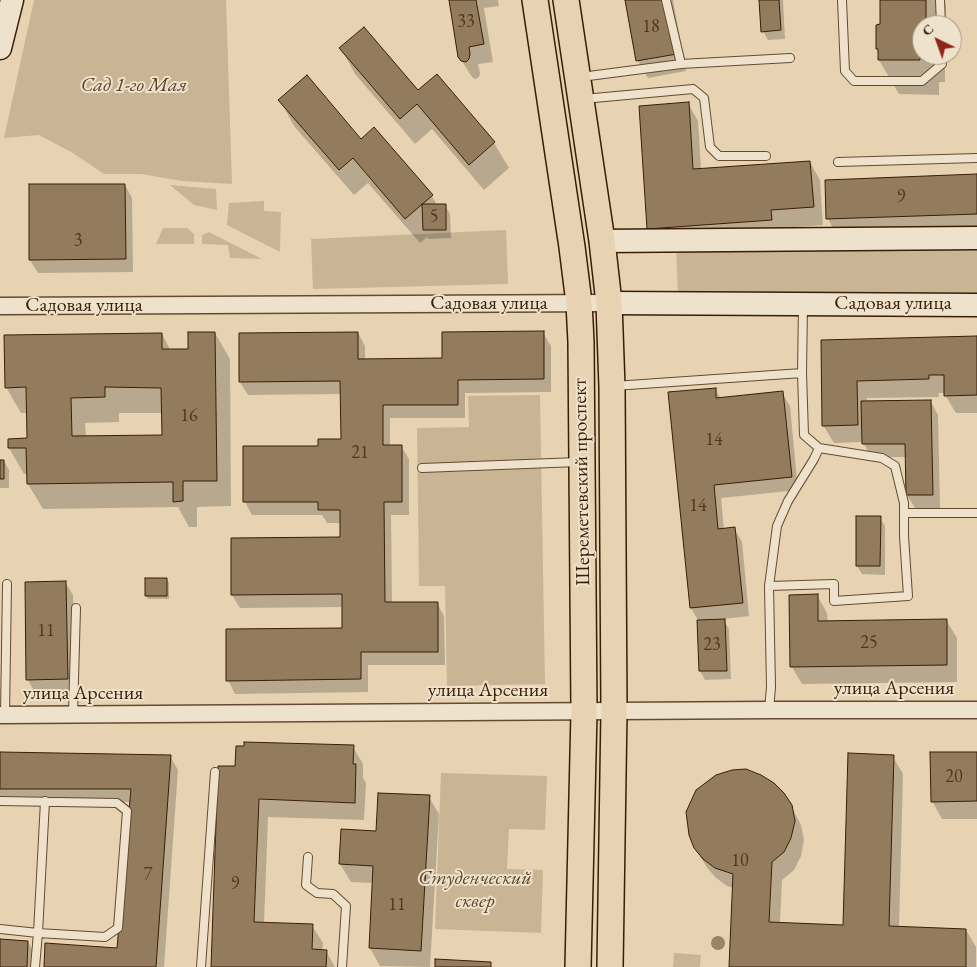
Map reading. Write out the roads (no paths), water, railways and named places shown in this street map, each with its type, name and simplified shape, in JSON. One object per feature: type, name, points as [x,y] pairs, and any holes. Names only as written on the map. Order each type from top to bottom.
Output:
[{"type":"main road","name":"Шереметевский проспект","points":[[535,0],[572,247],[579,303],[581,342],[584,712],[578,967]]},
{"type":"main road","name":"Шереметевский проспект","points":[[566,0],[602,241],[609,303],[612,387],[614,711],[610,967]]},
{"type":"street","points":[[0,48],[12,0]]},
{"type":"street","points":[[602,241],[977,238]]},
{"type":"street","name":"Садовая улица","points":[[0,306],[579,303],[977,305]]},
{"type":"street","name":"улица Арсения","points":[[3,715],[977,710]]},
{"type":"lane","points":[[666,0],[681,64]]},
{"type":"lane","points":[[842,0],[845,71],[854,81],[922,81],[941,65]]},
{"type":"lane","points":[[940,0],[941,15]]},
{"type":"lane","points":[[579,88],[681,64],[790,58]]},
{"type":"lane","points":[[579,88],[693,90],[704,98],[710,147],[719,156],[766,156]]},
{"type":"lane","points":[[838,162],[977,158]]},
{"type":"lane","points":[[769,586],[834,584],[834,601],[908,596],[904,503],[895,466],[882,458],[819,448],[804,435],[802,374],[803,304]]},
{"type":"lane","points":[[612,387],[802,374]]},
{"type":"lane","points":[[768,710],[771,687],[769,586],[777,526],[788,501],[819,448]]},
{"type":"lane","points":[[422,468],[582,462]]},
{"type":"lane","points":[[904,513],[977,513]]},
{"type":"lane","points":[[3,715],[7,584]]},
{"type":"lane","points":[[74,715],[76,608]]},
{"type":"lane","points":[[201,967],[215,772]]},
{"type":"lane","points":[[0,801],[117,802],[127,811],[118,928],[105,937],[0,929]]},
{"type":"lane","points":[[35,967],[45,801]]},
{"type":"lane","points":[[308,857],[306,885],[316,893],[333,894],[346,906],[342,967]]},
{"type":"park label","name":"Сад 1-го Мая","points":[[134,86]]},
{"type":"park label","name":"Студенческий сквер","points":[[475,890]]}]
